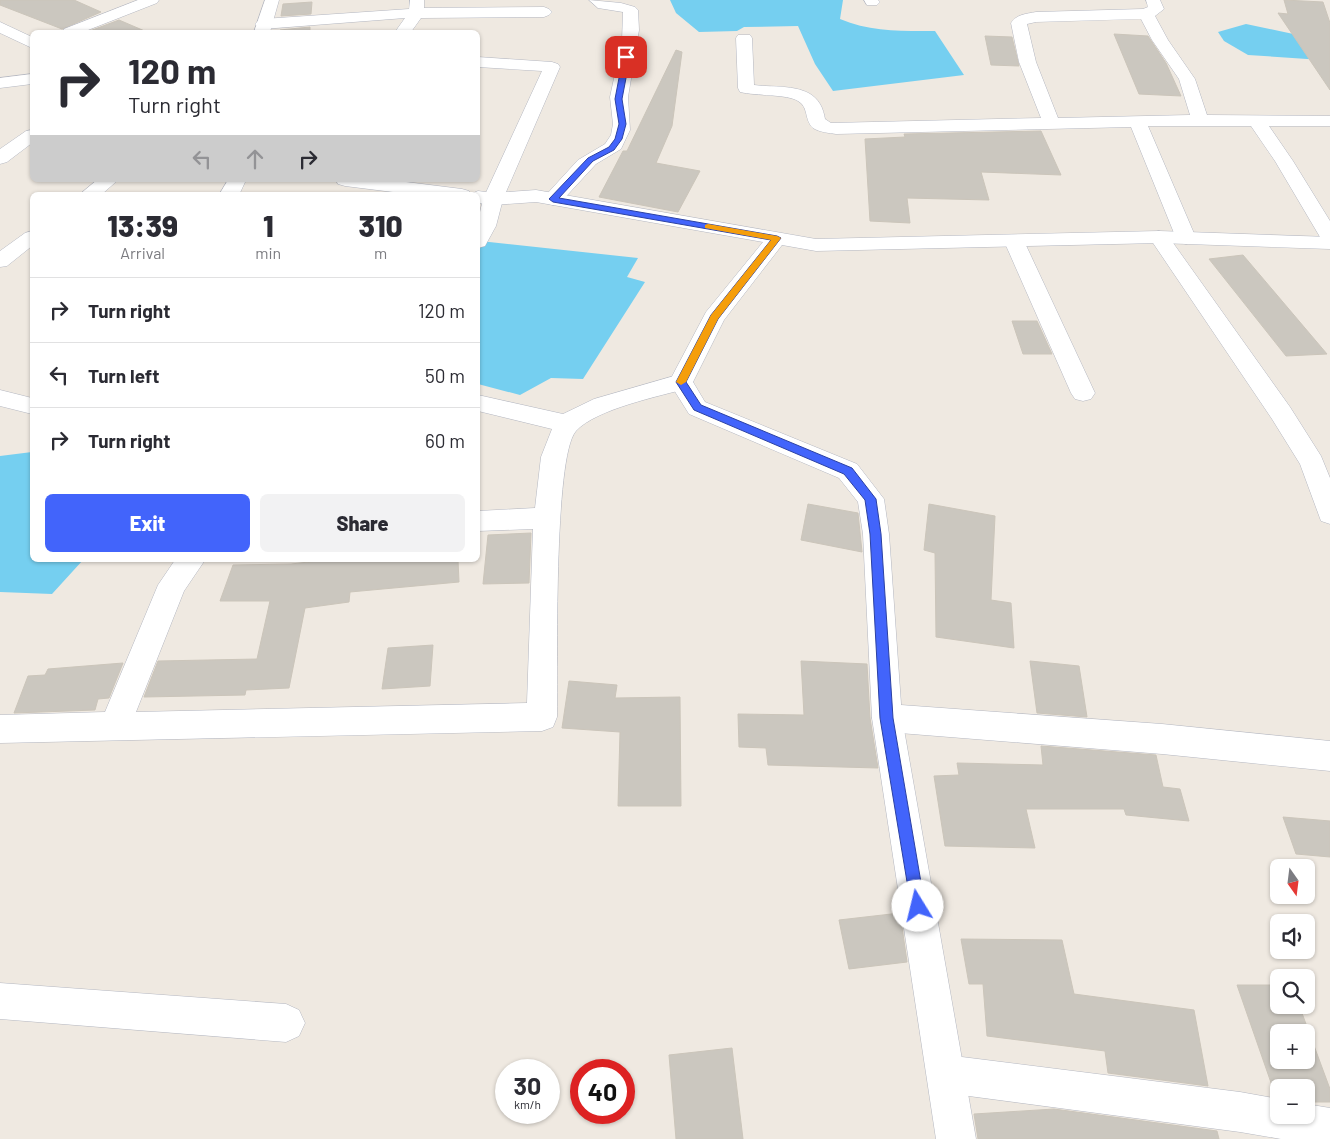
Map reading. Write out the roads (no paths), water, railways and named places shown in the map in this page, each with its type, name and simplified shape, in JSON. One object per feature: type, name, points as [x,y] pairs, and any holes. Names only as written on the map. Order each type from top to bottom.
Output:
[{"type":"street","points":[[75,30],[152,0]]},
{"type":"street","points":[[272,0],[262,28],[416,6],[544,12]]},
{"type":"street","points":[[553,199],[590,160],[611,148],[619,139],[622,124],[618,99],[630,38],[632,14],[626,8],[604,5],[596,0]]},
{"type":"street","points":[[404,30],[416,6]]},
{"type":"street","points":[[1052,123],[1026,55],[1019,23],[1024,18],[1149,7],[1160,40],[1187,79],[1200,120]]},
{"type":"street","points":[[0,27],[30,42]]},
{"type":"street","points":[[744,38],[746,88],[798,95],[806,98],[811,103],[818,123],[823,127],[836,129],[1137,121],[1330,121]]},
{"type":"street","points":[[480,62],[552,67],[485,198],[486,226],[480,238]]},
{"type":"street","points":[[0,83],[30,79]]},
{"type":"street","points":[[1137,121],[1186,238]]},
{"type":"street","points":[[1256,121],[1284,161],[1330,237]]},
{"type":"street","points":[[0,158],[30,136]]},
{"type":"street","points":[[93,192],[106,182]]},
{"type":"street","points":[[360,182],[438,192]]},
{"type":"street","points":[[485,198],[536,196],[816,245],[1160,237],[1330,243]]},
{"type":"street","points":[[1160,237],[1281,414],[1321,463],[1330,514]]},
{"type":"street","points":[[0,261],[30,238]]},
{"type":"street","points":[[0,729],[542,717],[547,518],[556,448],[567,424],[583,414],[681,382],[714,318],[777,238]]},
{"type":"street","points":[[1014,241],[1083,392]]},
{"type":"street","points":[[681,382],[697,408],[848,471],[870,499],[876,534],[887,718],[956,1139]]},
{"type":"street","points":[[480,403],[567,424]]},
{"type":"street","points":[[480,522],[547,518]]},
{"type":"street","points":[[115,726],[172,585],[190,562]]},
{"type":"street","points":[[887,718],[1162,739],[1330,756]]},
{"type":"street","points":[[0,1001],[286,1024]]},
{"type":"street","points":[[946,1074],[1240,1112],[1330,1128]]},
{"type":"water","points":[[670,0],[843,0],[840,19],[875,29],[935,31],[964,75],[833,91],[815,64],[798,26],[744,27],[737,31],[699,32],[676,13]]},
{"type":"water","points":[[1246,24],[1326,41],[1322,60],[1248,55],[1224,41],[1218,32]]},
{"type":"water","points":[[480,241],[638,258],[627,277],[645,282],[583,379],[551,378],[520,395],[480,385]]},
{"type":"water","points":[[30,452],[30,562],[81,562],[52,594],[0,592],[0,456]]}]
